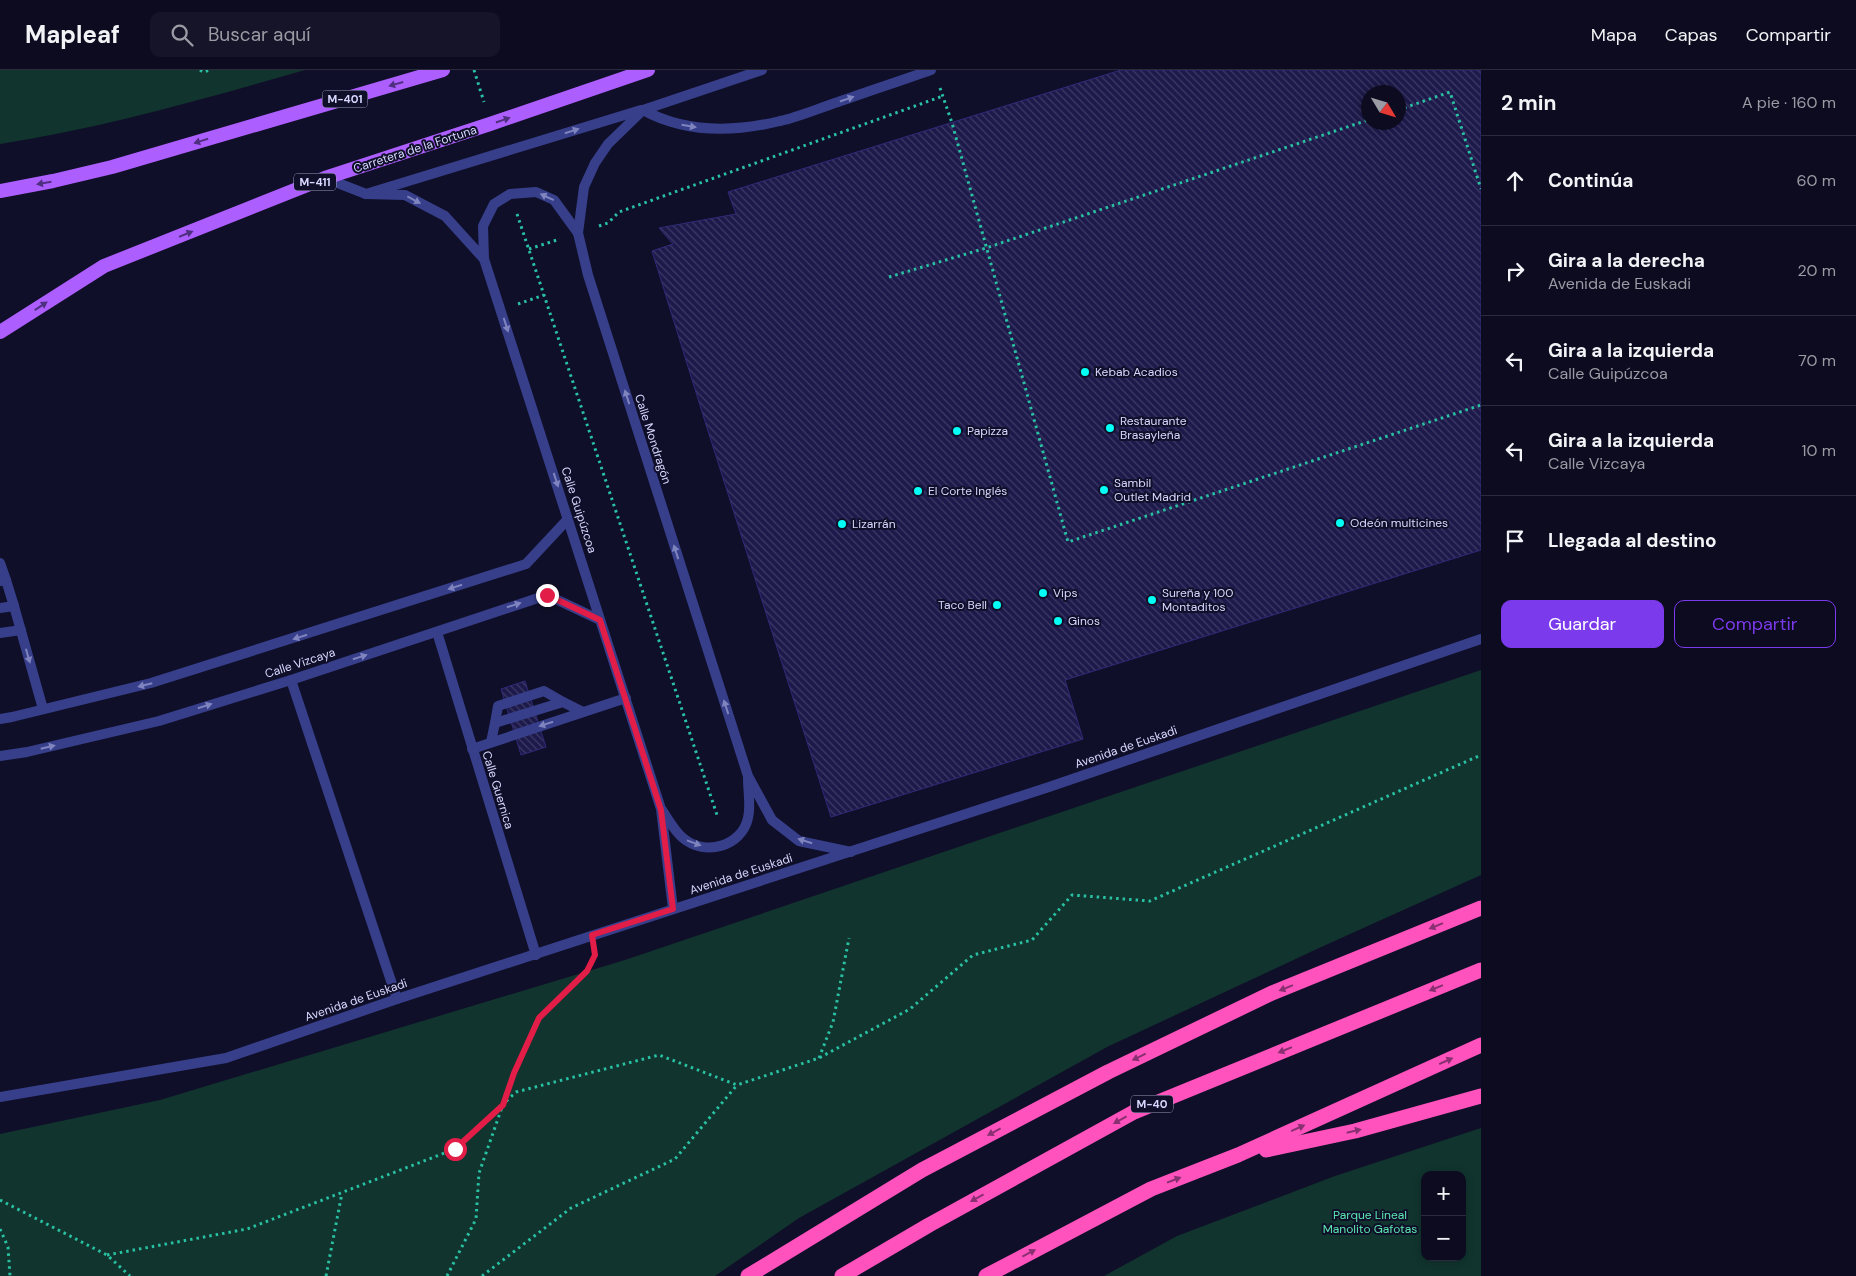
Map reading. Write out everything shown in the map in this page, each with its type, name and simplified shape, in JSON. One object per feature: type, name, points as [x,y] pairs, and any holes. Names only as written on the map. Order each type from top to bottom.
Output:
[{"type":"highway","points":[[748,1276],[922,1170],[1108,1072],[1272,994],[1481,908]]},
{"type":"highway","name":"M-40","points":[[842,1276],[929,1225],[1134,1112],[1481,970]]},
{"type":"highway","points":[[986,1276],[1150,1189],[1238,1156],[1481,1046]]},
{"type":"highway","points":[[1238,1156],[1355,1131],[1481,1096]]},
{"type":"main road","name":"M-401","points":[[0,191],[112,167],[443,70]]},
{"type":"main road","name":"Carretera de la Fortuna","points":[[0,332],[104,266],[325,178],[648,70]]},
{"type":"street","name":"Calle Mondragón","points":[[762,70],[643,110],[608,144],[595,163],[584,187],[578,233],[591,284],[748,776],[772,820],[800,841],[852,852]]},
{"type":"street","points":[[366,194],[643,110],[659,119],[706,129],[751,126],[780,121],[931,70]]},
{"type":"street","name":"Calle Guipúzcoa","points":[[325,178],[366,194],[405,195],[445,216],[484,259],[661,810],[673,909]]},
{"type":"street","points":[[484,259],[483,226],[494,204],[510,194],[536,192],[554,200],[578,233]]},
{"type":"street","name":"Calle Vizcaya","points":[[0,719],[151,683],[526,564],[568,519]]},
{"type":"street","points":[[0,563],[3,580],[14,606],[43,710]]},
{"type":"street","name":"Calle Vizcaya","points":[[0,756],[27,752],[159,721],[291,680],[547,595],[600,620]]},
{"type":"street","points":[[0,608],[14,606]]},
{"type":"street","points":[[0,633],[21,630]]},
{"type":"street","name":"Calle Guernica","points":[[437,632],[536,955]]},
{"type":"street","name":"Avenida de Euskadi","points":[[0,1097],[226,1058],[397,999],[852,852],[1481,639]]},
{"type":"street","points":[[291,680],[397,999]]},
{"type":"street","points":[[491,742],[498,706],[544,691],[583,712]]},
{"type":"street","points":[[472,749],[626,698]]},
{"type":"street","points":[[495,723],[563,702]]},
{"type":"street","points":[[661,810],[683,838],[699,846],[715,847],[726,845],[740,835],[748,818],[748,776]]},
{"type":"path","points":[[200,70],[203,72],[210,70]]},
{"type":"path","points":[[474,70],[490,124]]},
{"type":"path","points":[[940,87],[952,123],[1068,542],[1481,405]]},
{"type":"path","points":[[1406,107],[1450,92],[1481,188]]},
{"type":"path","points":[[529,249],[608,222],[618,212],[943,96]]},
{"type":"path","points":[[889,278],[986,248],[1361,122]]},
{"type":"path","points":[[1476,173],[1481,172]]},
{"type":"path","points":[[510,194],[718,818]]},
{"type":"path","points":[[501,310],[544,295]]},
{"type":"path","points":[[482,1276],[571,1208],[675,1159],[737,1085],[819,1058],[910,1009],[973,955],[1032,940],[1072,895],[1150,901],[1481,755]]},
{"type":"path","points":[[447,1276],[476,1219],[478,1173],[514,1073],[539,1018],[587,971],[595,955],[592,935]]},
{"type":"path","points":[[819,1058],[833,1022],[849,938]]},
{"type":"path","points":[[107,1255],[247,1229],[455,1149],[516,1092],[659,1055],[737,1085]]},
{"type":"path","points":[[326,1276],[342,1192]]},
{"type":"path","points":[[0,1200],[107,1255],[130,1276]]},
{"type":"path","points":[[0,1229],[8,1247],[10,1276]]},
{"type":"green space","points":[[0,70],[305,70],[115,121],[0,144]]},
{"type":"green space","points":[[1481,670],[1481,875],[1107,1047],[799,1218],[715,1276],[0,1276],[0,1134],[160,1100],[625,960]]},
{"type":"green space","name":"Parque Lineal Manolito Gafotas","points":[[1481,1128],[1481,1276],[1104,1276],[1177,1236],[1335,1176]]},
{"type":"building","name":"Sambil Outlet Madrid","points":[[1121,70],[1481,70],[1481,550],[1065,680],[1083,739],[831,817],[652,251],[673,244],[659,228],[736,214],[728,192]]},
{"type":"building","points":[[525,681],[546,747],[521,755],[501,689]]},
{"type":"place","name":"Kebab Acadios","points":[[1085,372]]},
{"type":"place","name":"Restaurante Brasayleña","points":[[1110,428]]},
{"type":"place","name":"Papizza","points":[[957,431]]},
{"type":"place","name":"Sambil Outlet Madrid","points":[[1104,490]]},
{"type":"place","name":"El Corte Inglés","points":[[918,491]]},
{"type":"place","name":"Odeón multicines","points":[[1340,523]]},
{"type":"place","name":"Lizarrán","points":[[842,524]]},
{"type":"place","name":"Vips","points":[[1043,593]]},
{"type":"place","name":"Sureña y 100 Montaditos","points":[[1152,600]]},
{"type":"place","name":"Taco Bell","points":[[997,605]]},
{"type":"place","name":"Ginos","points":[[1058,621]]},
{"type":"route","points":[[455,1149],[503,1105],[514,1073],[539,1018],[587,971],[595,955],[592,935],[673,909],[661,810],[600,620],[547,595]]}]
